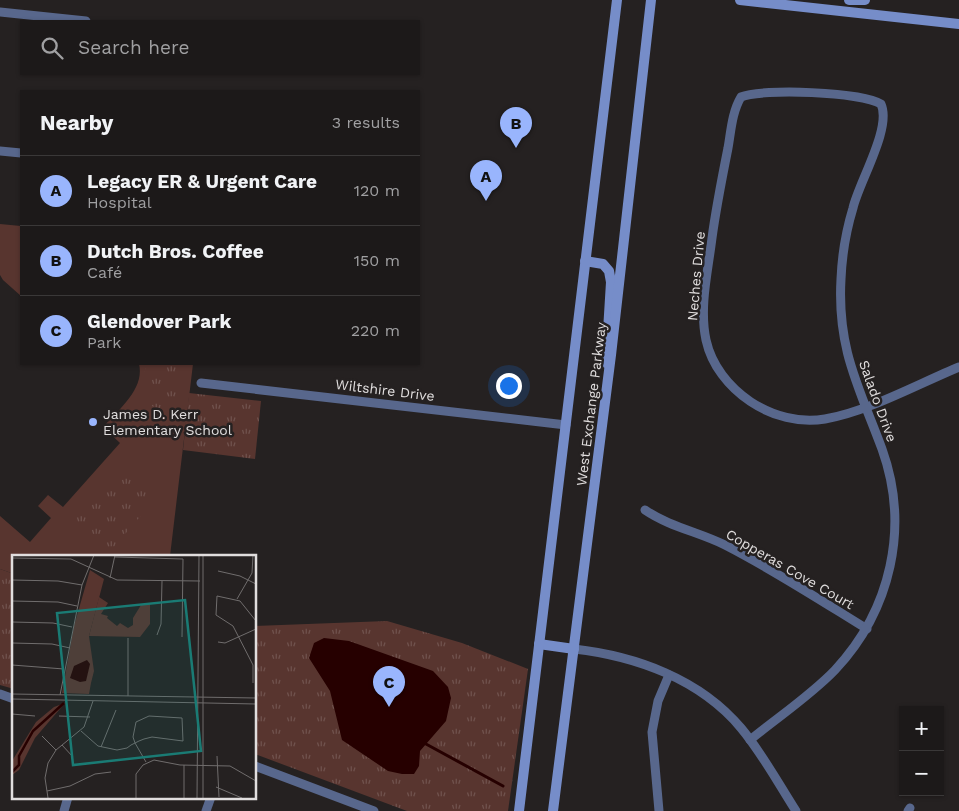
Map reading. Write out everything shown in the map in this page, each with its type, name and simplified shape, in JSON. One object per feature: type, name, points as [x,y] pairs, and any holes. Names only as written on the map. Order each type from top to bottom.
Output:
[{"type":"main road","name":"West Exchange Parkway","points":[[519,811],[617,0]]},
{"type":"main road","name":"West Exchange Parkway","points":[[553,811],[608,382],[651,0]]},
{"type":"main road","points":[[740,0],[959,24]]},
{"type":"main road","points":[[779,4],[791,0]]},
{"type":"main road","points":[[850,0],[866,0]]},
{"type":"main road","points":[[585,261],[603,264],[609,271],[611,282],[604,355],[608,382]]},
{"type":"main road","points":[[539,644],[574,649]]},
{"type":"street","points":[[0,12],[76,20]]},
{"type":"street","name":"Salado Drive","points":[[741,97],[758,93],[805,93],[869,99],[881,104],[883,109],[884,116],[878,141],[853,205],[845,243],[841,279],[841,317],[846,351],[864,407],[887,464],[892,490],[895,525],[889,574],[867,629],[833,672],[750,740]]},
{"type":"street","name":"Neches Drive","points":[[741,97],[734,114],[707,275],[704,324],[710,352],[723,376],[742,396],[774,414],[802,420],[823,420],[864,407],[959,367]]},
{"type":"street","points":[[0,151],[20,153]]},
{"type":"street","name":"Wiltshire Drive","points":[[201,383],[566,425]]},
{"type":"street","name":"Copperas Cove Court","points":[[645,510],[668,524],[722,544],[746,556],[867,629]]},
{"type":"street","points":[[574,649],[625,657],[669,675],[708,697],[730,716],[750,740],[796,811]]},
{"type":"street","points":[[659,811],[652,732],[658,701],[669,675]]},
{"type":"street","points":[[0,694],[12,698]]},
{"type":"street","points":[[256,766],[349,807],[374,811]]},
{"type":"street","points":[[64,811],[68,798]]},
{"type":"street","points":[[206,811],[212,798]]},
{"type":"green space","points":[[0,224],[20,226],[20,295],[0,275]]},
{"type":"green space","points":[[139,365],[193,365],[170,555],[12,555],[12,573],[0,569],[0,516],[30,542],[51,518],[38,506],[48,495],[63,507],[120,443],[103,427],[129,398],[138,382]]},
{"type":"green space","points":[[147,365],[179,366],[175,408],[167,410],[151,406],[144,374]]},
{"type":"green space","points":[[189,393],[261,401],[255,459],[183,450]]},
{"type":"green space","points":[[122,464],[158,496],[107,555],[71,524]]},
{"type":"green space","points":[[0,569],[12,573],[12,688],[0,685]]},
{"type":"green space","points":[[387,621],[462,643],[528,669],[508,811],[407,811],[256,754],[256,626]]},
{"type":"shaded area","points":[[324,638],[349,641],[433,671],[448,687],[451,698],[446,721],[420,751],[419,766],[414,774],[388,771],[342,740],[330,691],[309,658],[314,643]]},
{"type":"waterway","points":[[426,744],[503,786]]},
{"type":"place","name":"Dutch Bros. Coffee","points":[[516,148]]},
{"type":"place","name":"Legacy ER & Urgent Care","points":[[486,201]]},
{"type":"place","name":"James D. Kerr Elementary School","points":[[93,422]]},
{"type":"place","name":"Glendover Park","points":[[389,707]]}]
